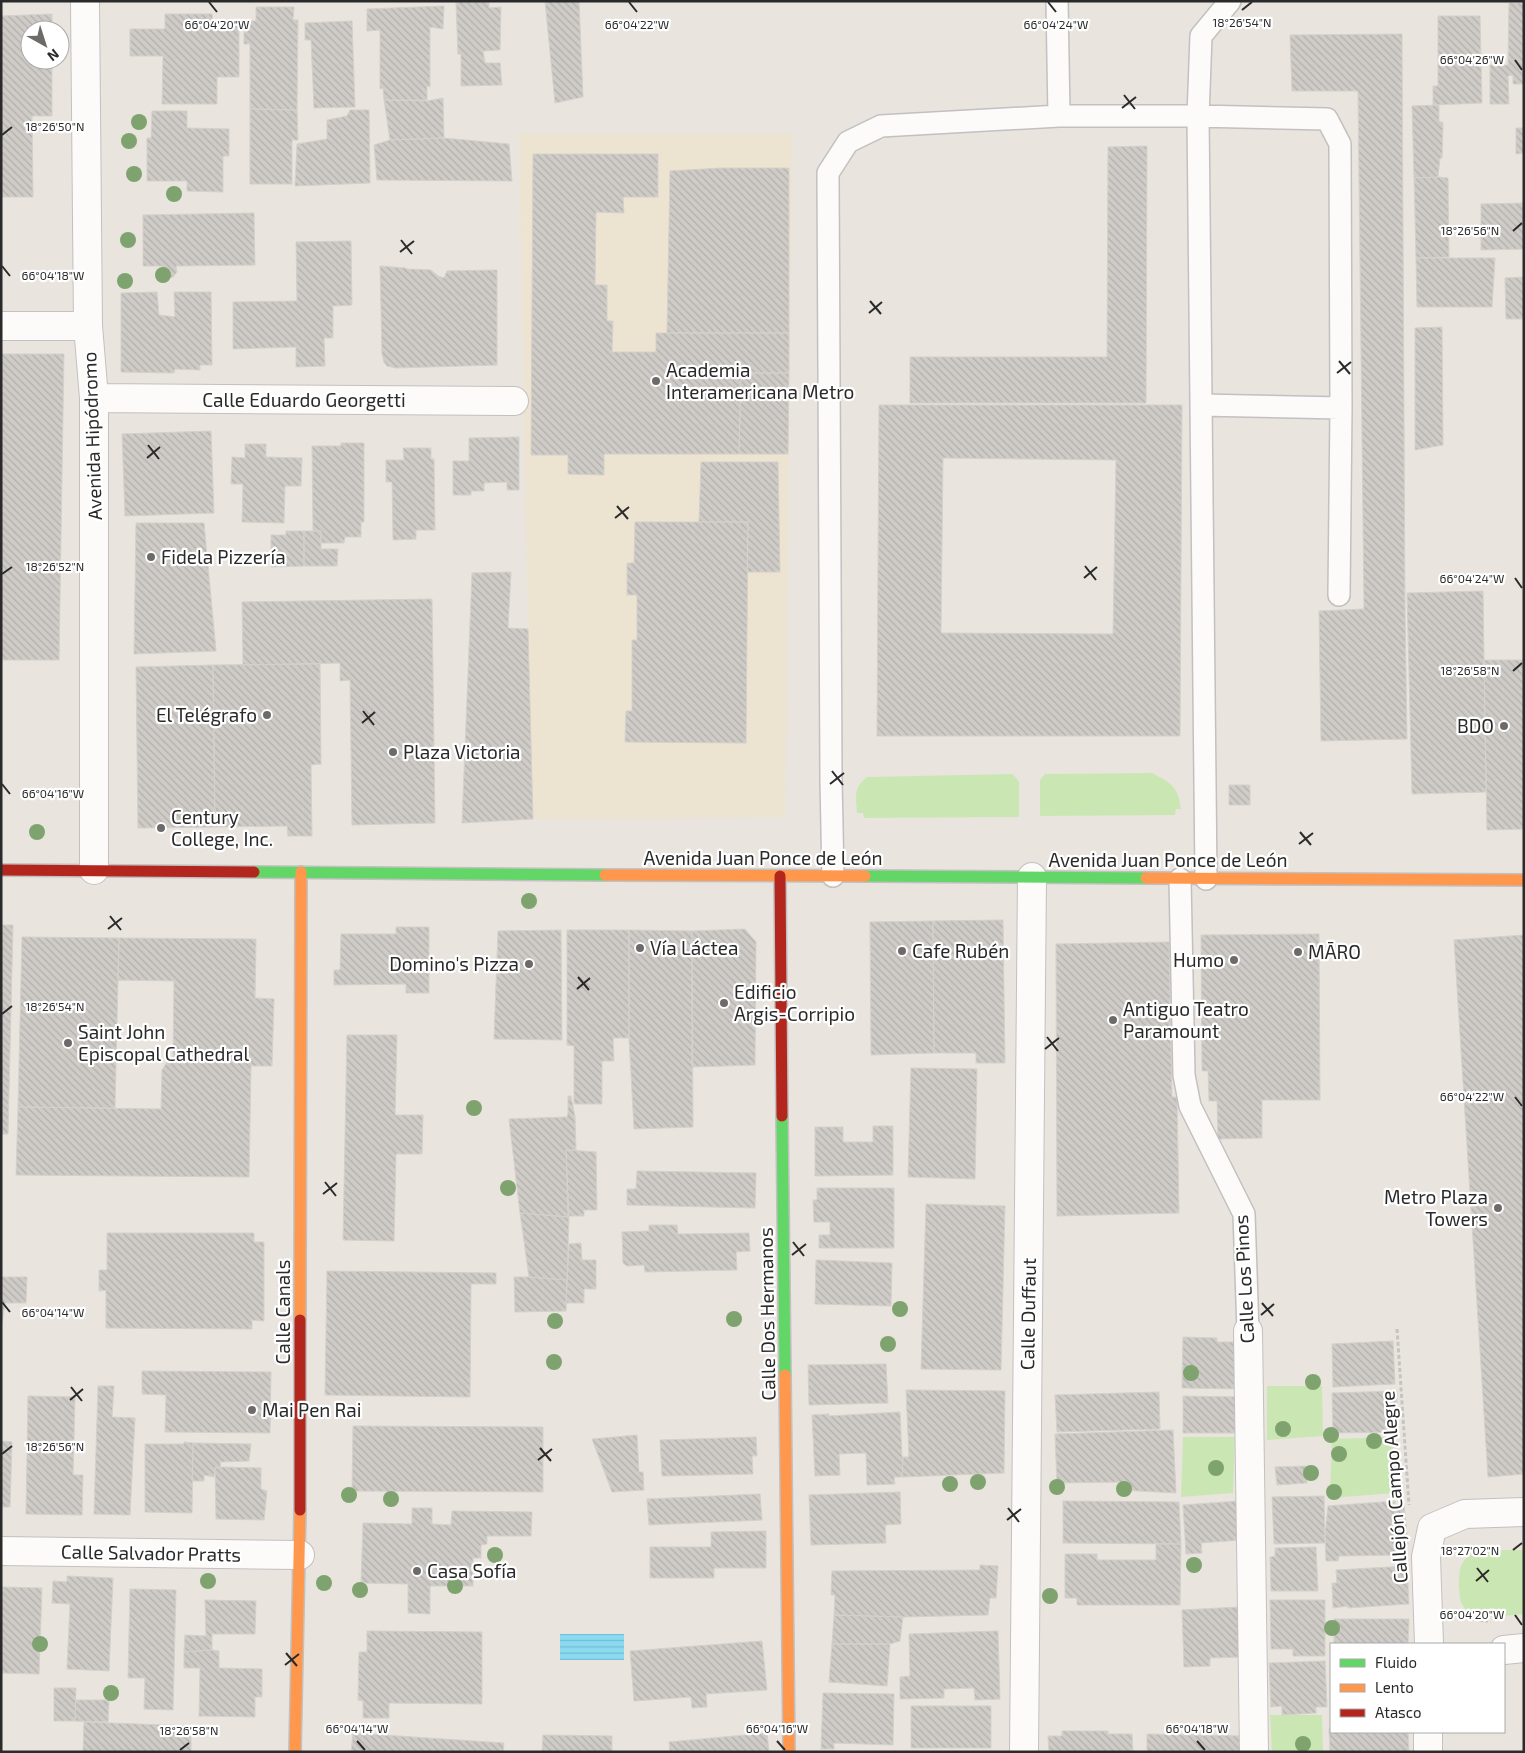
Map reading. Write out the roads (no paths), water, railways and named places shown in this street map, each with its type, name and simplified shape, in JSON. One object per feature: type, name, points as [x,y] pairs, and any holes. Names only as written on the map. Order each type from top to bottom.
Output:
[{"type":"street","name":"Avenida Hipódromo","points":[[85,1],[88,326],[94,398],[94,870]]},
{"type":"street","points":[[1,326],[88,326]]},
{"type":"street","name":"Calle Eduardo Georgetti","points":[[94,398],[514,401]]},
{"type":"street","name":"Avenida Juan Ponce de León","points":[[1,870],[1524,880]]},
{"type":"street","name":"Calle Canals","points":[[295,1752],[300,1555],[300,872]]},
{"type":"street","name":"Calle Dos Hermanos","points":[[780,876],[788,1752]]},
{"type":"street","name":"Calle Duffaut","points":[[1024,1752],[1032,877]]},
{"type":"street","name":"Calle Los Pinos","points":[[1248,1332],[1254,1752]]},
{"type":"street","points":[[1429,1643],[1426,1557],[1432,1528],[1465,1514],[1524,1512]]},
{"type":"street","name":"Calle Salvador Pratts","points":[[1,1551],[300,1555]]},
{"type":"street","points":[[1505,1650],[1524,1648]]},
{"type":"street","points":[[1428,1733],[1428,1752]]},
{"type":"lane","points":[[1057,1],[1059,116]]},
{"type":"lane","points":[[1206,878],[1198,116],[1201,36],[1230,1]]},
{"type":"lane","points":[[833,876],[828,173],[848,142],[881,126],[1059,116],[1198,116],[1327,119],[1340,144],[1341,408],[1339,595]]},
{"type":"lane","points":[[1201,406],[1341,408]]},
{"type":"lane","name":"Calle Los Pinos","points":[[1180,879],[1184,1075],[1190,1106],[1244,1214],[1248,1332]]},
{"type":"water","points":[[560,1634],[624,1634],[624,1660],[560,1660]]},
{"type":"place","name":"Academia Interamericana Metro","points":[[656,381]]},
{"type":"place","name":"Fidela Pizzería","points":[[151,557]]},
{"type":"place","name":"El Telégrafo","points":[[267,715]]},
{"type":"place","name":"BDO","points":[[1504,726]]},
{"type":"place","name":"Plaza Victoria","points":[[393,752]]},
{"type":"place","name":"Century College, Inc.","points":[[161,828]]},
{"type":"place","name":"Vía Láctea","points":[[640,948]]},
{"type":"place","name":"Cafe Rubén","points":[[902,951]]},
{"type":"place","name":"MĀRO","points":[[1298,952]]},
{"type":"place","name":"Humo","points":[[1234,960]]},
{"type":"place","name":"Domino's Pizza","points":[[529,964]]},
{"type":"place","name":"Edificio Argis-Corripio","points":[[724,1003]]},
{"type":"place","name":"Antiguo Teatro Paramount","points":[[1113,1020]]},
{"type":"place","name":"Saint John Episcopal Cathedral","points":[[68,1043]]},
{"type":"place","name":"Metro Plaza Towers","points":[[1498,1208]]},
{"type":"place","name":"Mai Pen Rai","points":[[252,1410]]},
{"type":"place","name":"Casa Sofía","points":[[417,1571]]}]
